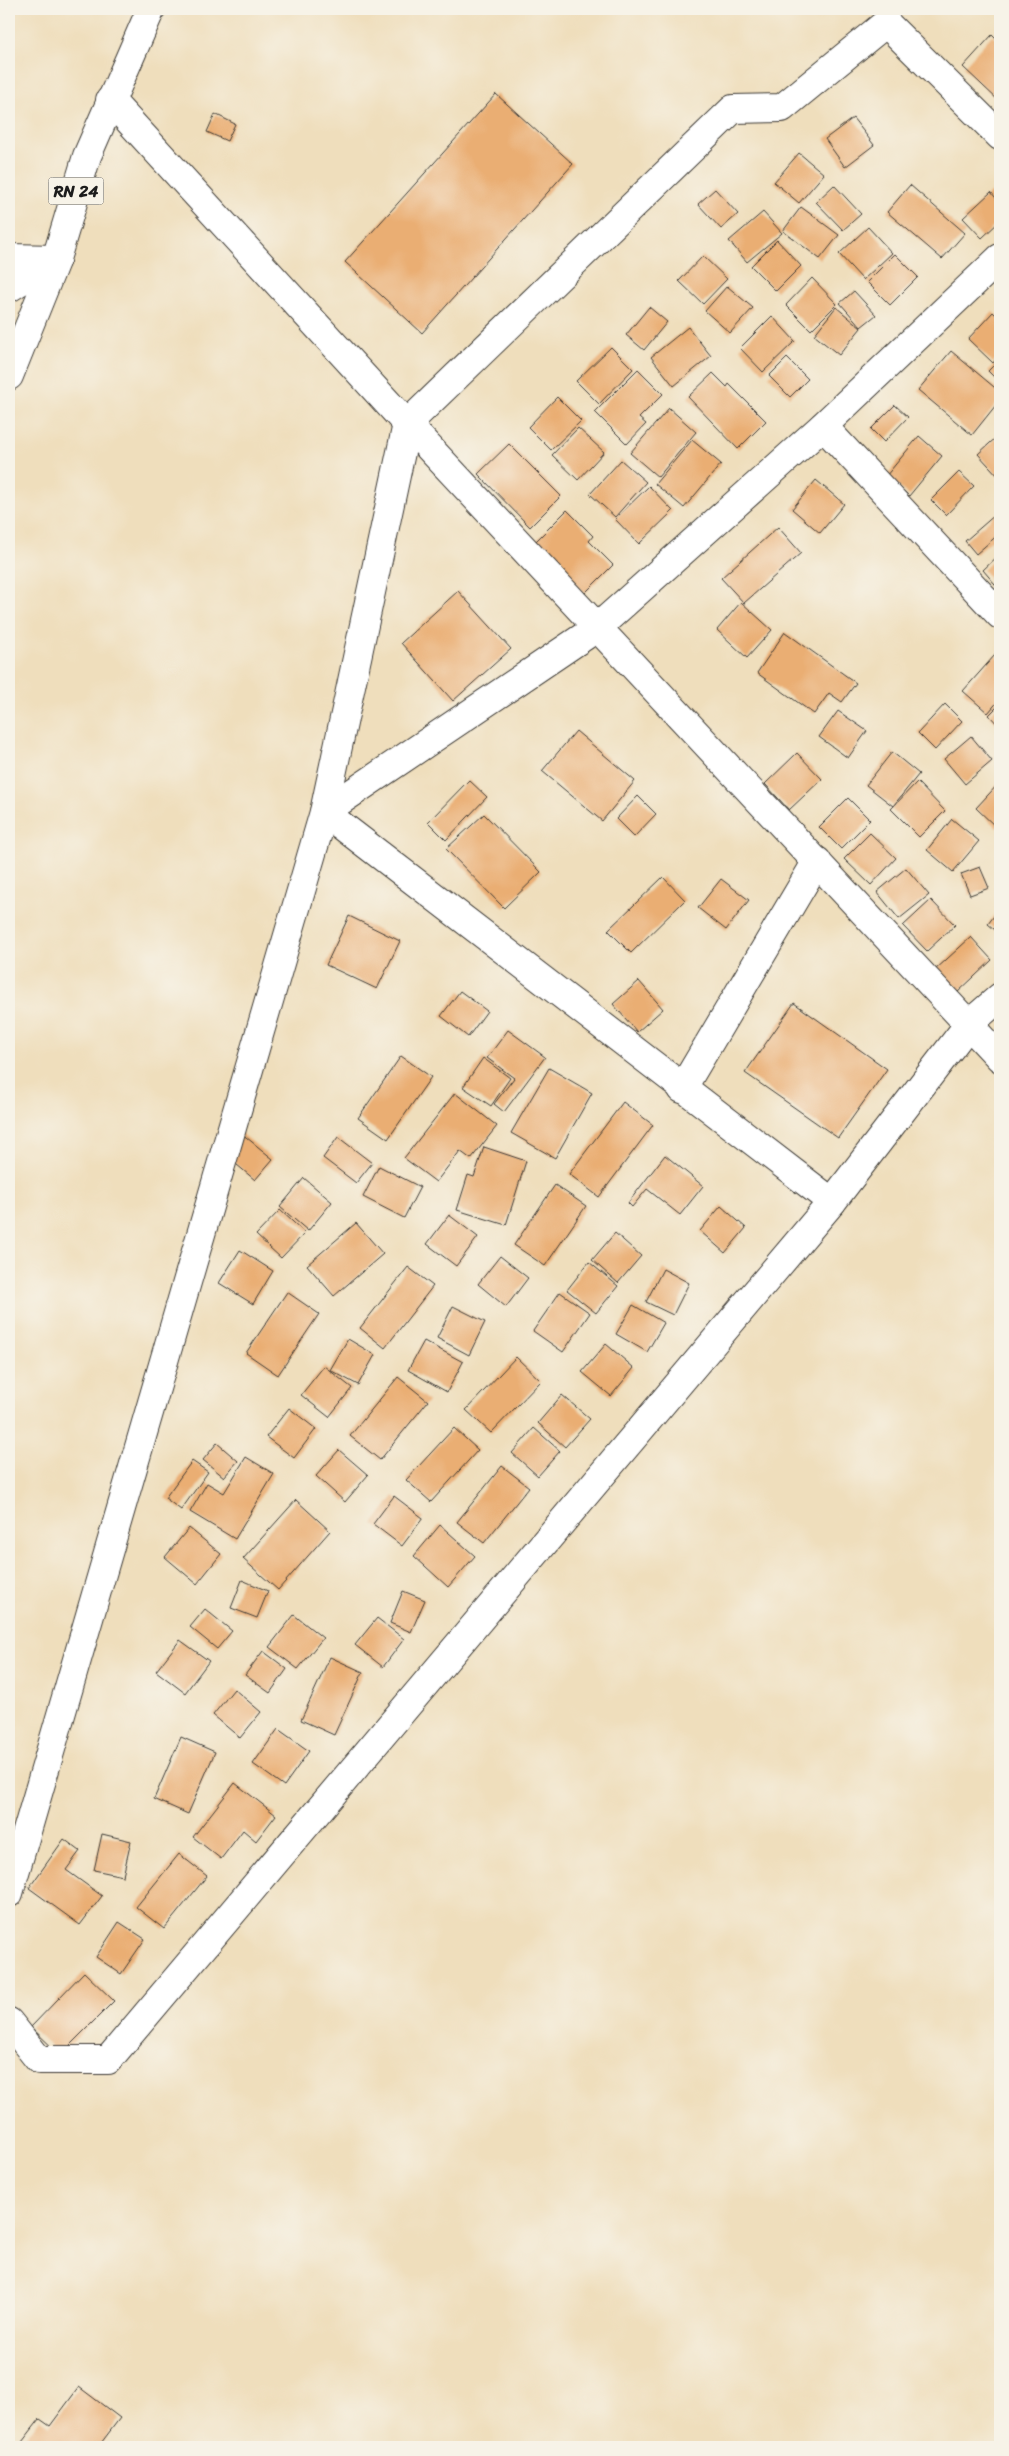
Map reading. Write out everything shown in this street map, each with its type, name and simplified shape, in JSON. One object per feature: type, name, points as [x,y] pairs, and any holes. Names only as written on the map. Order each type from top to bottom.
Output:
[{"type":"street","name":"RN 24","points":[[9,376],[56,259],[87,156],[110,100],[152,9]]},
{"type":"street","points":[[9,1893],[324,812],[407,424],[733,109],[782,108],[886,23],[1000,136]]},
{"type":"street","points":[[110,100],[407,424],[1000,1058]]},
{"type":"street","points":[[9,258],[56,259]]},
{"type":"street","points":[[324,812],[598,628],[823,426],[1000,258]]},
{"type":"street","points":[[9,288],[56,259]]},
{"type":"street","points":[[823,426],[1000,615]]},
{"type":"street","points":[[324,812],[682,1089],[832,1202]]},
{"type":"street","points":[[682,1089],[817,861]]},
{"type":"street","points":[[9,2022],[39,2060],[108,2060],[832,1202],[969,1024],[1000,997]]},
{"type":"building","points":[[992,35],[1000,43],[1000,102],[963,67]]},
{"type":"building","points":[[496,94],[573,164],[422,333],[345,262]]},
{"type":"building","points":[[215,114],[235,124],[227,141],[207,132]]},
{"type":"building","points":[[853,118],[874,145],[845,167],[825,139]]},
{"type":"building","points":[[799,153],[824,174],[799,203],[774,182]]},
{"type":"building","points":[[834,185],[861,214],[843,230],[816,202]]},
{"type":"building","points":[[910,185],[965,233],[942,259],[887,212]]},
{"type":"building","points":[[715,189],[738,214],[721,229],[698,204]]},
{"type":"building","points":[[991,192],[1000,203],[1000,221],[982,238],[963,218]]},
{"type":"building","points":[[801,207],[839,235],[820,259],[783,231]]},
{"type":"building","points":[[763,212],[782,233],[747,262],[729,241]]},
{"type":"building","points":[[868,227],[892,253],[863,280],[839,254]]},
{"type":"building","points":[[777,240],[801,266],[776,291],[751,266]]},
{"type":"building","points":[[895,254],[918,277],[890,305],[867,282]]},
{"type":"building","points":[[703,256],[727,279],[703,304],[679,281]]},
{"type":"building","points":[[812,278],[837,304],[811,330],[786,305]]},
{"type":"building","points":[[727,286],[753,308],[730,333],[705,311]]},
{"type":"building","points":[[854,291],[876,315],[861,327],[840,303]]},
{"type":"building","points":[[649,307],[667,322],[644,350],[626,335]]},
{"type":"building","points":[[836,307],[861,328],[839,355],[814,335]]},
{"type":"building","points":[[993,312],[1000,319],[1000,355],[993,363],[968,339]]},
{"type":"building","points":[[772,316],[795,341],[763,372],[740,348]]},
{"type":"building","points":[[688,327],[711,356],[674,386],[651,357]]},
{"type":"building","points":[[611,347],[633,369],[599,404],[576,381]]},
{"type":"building","points":[[951,351],[1000,392],[1000,400],[972,435],[918,390]]},
{"type":"building","points":[[787,358],[808,379],[790,397],[769,376]]},
{"type":"building","points":[[1000,359],[1000,383],[988,371]]},
{"type":"building","points":[[638,369],[663,394],[639,418],[646,424],[627,444],[595,412]]},
{"type":"building","points":[[713,373],[727,387],[729,384],[766,421],[738,449],[688,397]]},
{"type":"building","points":[[557,397],[581,421],[551,450],[528,427]]},
{"type":"building","points":[[895,405],[908,417],[884,442],[871,429]]},
{"type":"building","points":[[669,408],[696,432],[658,477],[630,453]]},
{"type":"building","points":[[578,428],[604,452],[578,480],[552,455]]},
{"type":"building","points":[[1000,434],[1000,478],[978,454]]},
{"type":"building","points":[[919,436],[942,456],[909,496],[886,476]]},
{"type":"building","points":[[692,440],[721,464],[684,508],[655,484]]},
{"type":"building","points":[[509,444],[561,496],[530,527],[478,474]]},
{"type":"building","points":[[621,460],[646,482],[615,517],[590,494]]},
{"type":"building","points":[[959,472],[974,486],[946,515],[931,500]]},
{"type":"building","points":[[816,480],[844,504],[820,533],[792,509]]},
{"type":"building","points":[[649,486],[673,511],[639,544],[615,519]]},
{"type":"building","points":[[567,510],[593,536],[589,541],[613,565],[585,593],[534,543]]},
{"type":"building","points":[[996,514],[1000,519],[1000,533],[976,554],[965,541]]},
{"type":"building","points":[[778,527],[801,553],[744,603],[721,578]]},
{"type":"building","points":[[1000,554],[1000,590],[983,570]]},
{"type":"building","points":[[458,591],[511,649],[453,701],[401,643]]},
{"type":"building","points":[[741,602],[772,630],[747,658],[717,630]]},
{"type":"building","points":[[785,632],[856,683],[842,702],[829,693],[814,714],[757,673]]},
{"type":"building","points":[[995,655],[1000,659],[1000,699],[988,713],[963,691]]},
{"type":"building","points":[[945,704],[962,721],[935,750],[918,733]]},
{"type":"building","points":[[1000,704],[1000,727],[989,715]]},
{"type":"building","points":[[838,711],[867,731],[848,758],[819,737]]},
{"type":"building","points":[[576,731],[635,781],[602,821],[542,771]]},
{"type":"building","points":[[971,736],[992,761],[965,784],[944,759]]},
{"type":"building","points":[[892,752],[919,774],[893,806],[866,785]]},
{"type":"building","points":[[797,753],[822,779],[789,810],[765,784]]},
{"type":"building","points":[[469,780],[487,797],[446,840],[428,822]]},
{"type":"building","points":[[917,782],[945,811],[919,837],[891,809]]},
{"type":"building","points":[[1000,782],[1000,824],[997,828],[976,808]]},
{"type":"building","points":[[638,796],[656,814],[634,837],[616,819]]},
{"type":"building","points":[[848,798],[870,820],[841,849],[819,827]]},
{"type":"building","points":[[484,814],[541,872],[504,908],[446,849]]},
{"type":"building","points":[[952,819],[979,841],[953,872],[927,850]]},
{"type":"building","points":[[870,833],[896,858],[871,885],[844,859]]},
{"type":"building","points":[[980,867],[989,888],[970,895],[961,874]]},
{"type":"building","points":[[906,868],[929,895],[899,919],[877,892]]},
{"type":"building","points":[[663,877],[685,900],[631,953],[608,930]]},
{"type":"building","points":[[721,879],[749,900],[726,930],[698,908]]},
{"type":"building","points":[[931,900],[955,925],[927,951],[903,926]]},
{"type":"building","points":[[1000,908],[1000,934],[988,924]]},
{"type":"building","points":[[349,916],[400,941],[377,989],[326,965]]},
{"type":"building","points":[[971,937],[992,960],[957,993],[935,970]]},
{"type":"building","points":[[639,981],[663,1009],[637,1032],[613,1004]]},
{"type":"building","points":[[460,991],[487,1011],[468,1037],[441,1016]]},
{"type":"building","points":[[794,1003],[887,1069],[838,1138],[745,1073]]},
{"type":"building","points":[[508,1030],[545,1057],[504,1112],[494,1104],[514,1078],[487,1058]]},
{"type":"building","points":[[401,1056],[431,1077],[388,1139],[358,1118]]},
{"type":"building","points":[[483,1058],[510,1078],[491,1106],[463,1087]]},
{"type":"building","points":[[549,1068],[592,1093],[555,1158],[511,1133]]},
{"type":"building","points":[[455,1093],[497,1126],[471,1159],[460,1151],[436,1182],[404,1158]]},
{"type":"building","points":[[623,1102],[653,1125],[599,1197],[569,1174]]},
{"type":"building","points":[[241,1133],[273,1159],[255,1180],[224,1154]]},
{"type":"building","points":[[338,1137],[372,1163],[356,1183],[323,1158]]},
{"type":"building","points":[[484,1147],[526,1161],[506,1225],[457,1210],[468,1175],[474,1177]]},
{"type":"building","points":[[665,1155],[703,1186],[680,1215],[647,1189],[632,1207],[628,1203]]},
{"type":"building","points":[[379,1166],[420,1187],[404,1218],[363,1197]]},
{"type":"building","points":[[304,1178],[332,1202],[308,1231],[280,1207]]},
{"type":"building","points":[[555,1185],[586,1206],[545,1266],[514,1245]]},
{"type":"building","points":[[721,1206],[746,1228],[725,1253],[700,1231]]},
{"type":"building","points":[[280,1210],[305,1233],[281,1258],[256,1235]]},
{"type":"building","points":[[449,1215],[478,1237],[456,1266],[427,1244]]},
{"type":"building","points":[[356,1223],[383,1254],[334,1296],[307,1265]]},
{"type":"building","points":[[615,1233],[641,1256],[618,1283],[592,1260]]},
{"type":"building","points":[[240,1250],[273,1271],[253,1304],[219,1283]]},
{"type":"building","points":[[500,1256],[528,1278],[506,1307],[478,1284]]},
{"type":"building","points":[[589,1262],[618,1286],[596,1313],[567,1290]]},
{"type":"building","points":[[408,1267],[433,1286],[385,1348],[360,1328]]},
{"type":"building","points":[[663,1269],[689,1283],[673,1315],[646,1302]]},
{"type":"building","points":[[287,1292],[319,1314],[278,1375],[246,1353]]},
{"type":"building","points":[[560,1292],[590,1313],[563,1352],[533,1331]]},
{"type":"building","points":[[633,1305],[664,1323],[647,1352],[616,1334]]},
{"type":"building","points":[[453,1306],[485,1322],[469,1355],[437,1338]]},
{"type":"building","points":[[348,1339],[375,1355],[358,1385],[330,1370]]},
{"type":"building","points":[[424,1341],[463,1362],[447,1392],[408,1370]]},
{"type":"building","points":[[606,1344],[634,1368],[611,1396],[582,1372]]},
{"type":"building","points":[[516,1357],[541,1381],[491,1433],[466,1410]]},
{"type":"building","points":[[324,1366],[352,1388],[329,1417],[301,1395]]},
{"type":"building","points":[[398,1377],[428,1401],[380,1460],[350,1436]]},
{"type":"building","points":[[562,1395],[590,1419],[565,1447],[538,1423]]},
{"type":"building","points":[[289,1408],[316,1429],[294,1458],[266,1437]]},
{"type":"building","points":[[454,1428],[478,1450],[431,1502],[406,1480]]},
{"type":"building","points":[[534,1428],[560,1451],[538,1476],[512,1453]]},
{"type":"building","points":[[217,1443],[238,1461],[224,1477],[203,1460]]},
{"type":"building","points":[[339,1450],[368,1475],[345,1502],[316,1476]]},
{"type":"building","points":[[246,1457],[274,1474],[235,1539],[190,1512],[207,1483],[224,1493]]},
{"type":"building","points":[[192,1461],[208,1472],[181,1510],[165,1498]]},
{"type":"building","points":[[502,1466],[529,1487],[484,1543],[457,1522]]},
{"type":"building","points":[[394,1496],[423,1518],[402,1546],[373,1524]]},
{"type":"building","points":[[296,1500],[330,1531],[278,1590],[243,1559]]},
{"type":"building","points":[[440,1525],[475,1556],[448,1587],[414,1556]]},
{"type":"building","points":[[189,1528],[221,1554],[197,1584],[165,1557]]},
{"type":"building","points":[[242,1580],[268,1591],[257,1618],[231,1608]]},
{"type":"building","points":[[403,1591],[425,1600],[411,1632],[390,1623]]},
{"type":"building","points":[[205,1609],[232,1631],[217,1649],[190,1627]]},
{"type":"building","points":[[294,1615],[323,1638],[298,1669],[269,1647]]},
{"type":"building","points":[[377,1618],[404,1639],[383,1667],[355,1645]]},
{"type":"building","points":[[180,1640],[209,1661],[185,1693],[156,1671]]},
{"type":"building","points":[[263,1651],[287,1669],[270,1693],[245,1675]]},
{"type":"building","points":[[330,1657],[363,1672],[334,1735],[301,1720]]},
{"type":"building","points":[[234,1689],[261,1712],[240,1738],[213,1715]]},
{"type":"building","points":[[278,1729],[309,1751],[284,1786],[253,1764]]},
{"type":"building","points":[[181,1737],[215,1752],[188,1814],[154,1799]]},
{"type":"building","points":[[235,1783],[276,1815],[256,1841],[243,1830],[221,1859],[193,1837]]},
{"type":"building","points":[[102,1834],[131,1841],[123,1876],[94,1870]]},
{"type":"building","points":[[64,1839],[80,1851],[66,1870],[102,1896],[80,1925],[29,1888]]},
{"type":"building","points":[[179,1854],[207,1876],[164,1929],[136,1907]]},
{"type":"building","points":[[119,1922],[145,1939],[121,1974],[96,1957]]},
{"type":"building","points":[[84,1972],[114,2001],[60,2055],[31,2027]]},
{"type":"building","points":[[79,2387],[120,2418],[98,2447],[29,2447],[22,2442],[40,2419],[50,2426]]}]
